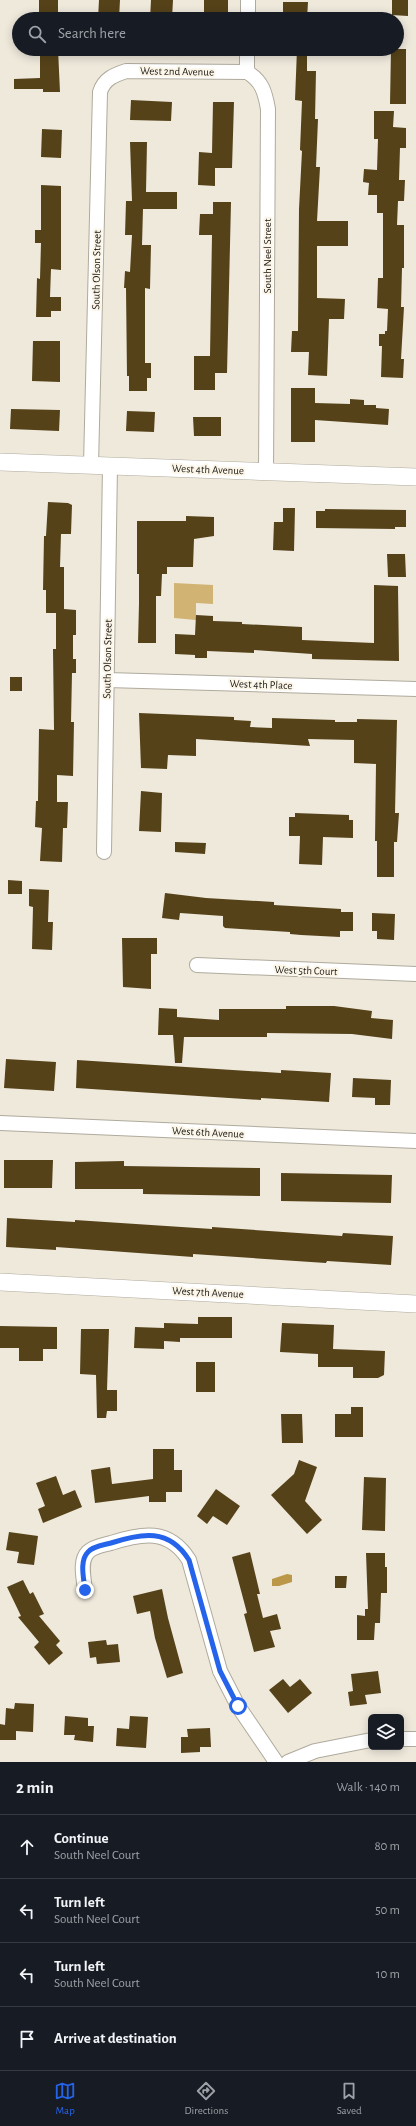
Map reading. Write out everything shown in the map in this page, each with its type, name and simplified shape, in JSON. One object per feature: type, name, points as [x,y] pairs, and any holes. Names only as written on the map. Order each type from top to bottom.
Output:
[{"type":"street","points":[[248,0],[248,12]]},
{"type":"street","points":[[247,56],[247,72]]},
{"type":"street","name":"West 2nd Avenue","points":[[109,78],[126,71],[247,72]]},
{"type":"street","name":"South Neel Street","points":[[247,72],[260,82],[266,97],[268,109],[266,472]]},
{"type":"street","name":"South Olson Street","points":[[91,465],[100,92],[102,84],[109,78]]},
{"type":"street","name":"West 4th Avenue","points":[[0,462],[416,477]]},
{"type":"street","name":"South Olson Street","points":[[104,852],[110,466]]},
{"type":"street","name":"West 4th Place","points":[[107,680],[416,689]]},
{"type":"street","name":"West 5th Court","points":[[196,965],[416,974]]},
{"type":"street","name":"West 6th Avenue","points":[[0,1123],[416,1142]]},
{"type":"street","name":"West 7th Avenue","points":[[0,1282],[416,1304]]},
{"type":"street","points":[[85,1590],[84,1559],[88,1552],[96,1547],[132,1536],[144,1534],[165,1538],[182,1549],[189,1560],[220,1671],[238,1706],[276,1762]]},
{"type":"street","points":[[404,1739],[416,1739]]},
{"type":"street","points":[[288,1762],[315,1752],[368,1741]]},
{"type":"shaded area","points":[[174,583],[213,585],[213,604],[196,603],[196,620],[174,618]]},
{"type":"shaded area","points":[[287,1574],[292,1575],[292,1582],[279,1586],[272,1586],[272,1579]]},
{"type":"building","points":[[39,0],[58,0],[58,12],[39,12]]},
{"type":"building","points":[[99,0],[120,0],[119,12],[98,12]]},
{"type":"building","points":[[151,0],[173,0],[172,12],[150,12]]},
{"type":"building","points":[[204,0],[228,0],[228,12],[204,12]]},
{"type":"building","points":[[392,0],[408,0],[408,16],[404,16],[404,12],[392,12]]},
{"type":"building","points":[[283,2],[308,2],[307,12],[283,12]]},
{"type":"building","points":[[404,49],[406,49],[406,104],[390,104],[391,56],[404,56]]},
{"type":"building","points":[[40,56],[58,56],[60,92],[43,92],[43,89],[14,89],[14,79],[40,78]]},
{"type":"building","points":[[297,56],[307,56],[307,71],[316,71],[315,119],[318,119],[316,167],[320,167],[317,221],[348,221],[348,246],[317,246],[317,298],[345,299],[344,319],[329,319],[327,376],[308,375],[309,352],[291,352],[292,331],[298,331],[299,209],[302,151],[300,150],[302,101],[295,100]]},
{"type":"building","points":[[131,100],[172,102],[171,121],[130,120]]},
{"type":"building","points":[[213,102],[234,102],[232,168],[215,168],[215,186],[198,185],[199,152],[212,153]]},
{"type":"building","points":[[374,111],[394,111],[393,127],[406,128],[406,148],[400,148],[399,180],[405,180],[404,201],[398,201],[397,225],[404,225],[404,268],[402,268],[401,307],[404,307],[401,359],[404,359],[403,378],[381,377],[382,346],[379,346],[379,334],[385,334],[385,331],[387,331],[388,309],[377,308],[378,278],[383,278],[383,213],[377,213],[377,195],[368,195],[369,183],[363,182],[364,169],[377,170],[378,139],[374,139]]},
{"type":"building","points":[[42,129],[62,130],[61,158],[41,157]]},
{"type":"building","points":[[130,142],[147,142],[146,192],[177,192],[177,209],[143,209],[142,245],[151,245],[150,289],[145,288],[145,363],[151,363],[151,378],[147,378],[147,391],[129,391],[129,376],[127,376],[126,288],[124,288],[125,271],[130,272],[132,235],[125,235],[126,201],[132,201]]},
{"type":"building","points":[[41,185],[61,186],[61,270],[51,269],[50,297],[61,297],[61,311],[51,311],[51,317],[36,317],[37,278],[40,279],[41,243],[35,243],[35,230],[41,230]]},
{"type":"building","points":[[213,202],[231,202],[227,373],[215,373],[215,390],[194,390],[194,356],[210,356],[212,235],[199,235],[200,214],[213,214]]},
{"type":"building","points":[[33,341],[60,341],[60,382],[32,381]]},
{"type":"building","points":[[291,388],[315,388],[315,403],[350,404],[350,399],[364,400],[364,405],[376,405],[376,408],[389,409],[388,425],[315,420],[315,442],[291,442]]},
{"type":"building","points":[[11,409],[60,410],[59,431],[10,429]]},
{"type":"building","points":[[127,411],[155,412],[154,432],[126,431]]},
{"type":"building","points":[[193,417],[221,417],[221,436],[194,436]]},
{"type":"building","points":[[48,502],[68,503],[72,505],[71,534],[61,534],[60,567],[64,567],[64,609],[76,610],[76,635],[73,635],[73,659],[76,659],[76,673],[72,673],[71,722],[74,722],[73,776],[57,775],[57,802],[68,802],[67,828],[63,828],[62,862],[40,861],[42,828],[35,827],[36,801],[38,801],[39,729],[54,730],[53,649],[56,649],[56,613],[46,613],[46,590],[43,590],[44,536],[46,536]]},
{"type":"building","points":[[283,508],[295,508],[294,551],[273,550],[274,522],[283,522]]},
{"type":"building","points":[[325,509],[406,510],[406,527],[395,527],[395,529],[316,528],[316,511],[325,511]]},
{"type":"building","points":[[186,516],[214,517],[214,536],[194,539],[193,567],[167,567],[167,574],[162,574],[161,596],[156,596],[156,643],[138,643],[139,574],[137,574],[137,521],[186,521]]},
{"type":"building","points":[[387,554],[405,554],[406,577],[388,577]]},
{"type":"building","points":[[374,585],[398,586],[399,661],[312,659],[312,654],[254,650],[254,653],[207,651],[207,658],[195,658],[195,655],[175,654],[175,634],[195,635],[196,615],[213,616],[213,621],[302,627],[302,640],[374,643]]},
{"type":"building","points":[[10,677],[22,677],[22,691],[10,691]]},
{"type":"building","points":[[139,713],[234,717],[234,720],[251,721],[250,727],[272,728],[272,718],[335,720],[335,722],[357,722],[357,719],[397,720],[395,813],[399,813],[397,842],[394,842],[394,877],[377,877],[377,841],[375,841],[376,764],[354,763],[354,740],[308,739],[310,746],[196,739],[196,756],[168,755],[167,769],[141,768]]},
{"type":"building","points":[[141,791],[162,793],[161,832],[139,831]]},
{"type":"building","points":[[295,813],[349,815],[349,820],[353,820],[353,838],[323,837],[322,865],[299,864],[300,836],[289,836],[289,817],[295,817]]},
{"type":"building","points":[[175,842],[206,843],[205,854],[175,852]]},
{"type":"building","points":[[8,880],[22,881],[22,894],[8,894]]},
{"type":"building","points":[[29,889],[49,890],[48,922],[53,922],[52,950],[32,949],[33,907],[29,906]]},
{"type":"building","points":[[165,893],[206,898],[274,902],[274,905],[341,909],[341,912],[353,912],[353,931],[340,931],[340,937],[301,935],[290,934],[290,932],[225,928],[223,926],[223,916],[180,913],[179,920],[162,918]]},
{"type":"building","points":[[372,913],[395,914],[394,940],[377,939],[377,931],[372,931]]},
{"type":"building","points":[[122,938],[157,938],[157,954],[151,954],[151,989],[123,987]]},
{"type":"building","points":[[286,1006],[334,1006],[372,1011],[371,1018],[393,1020],[392,1039],[352,1034],[267,1033],[267,1037],[184,1037],[182,1063],[175,1063],[173,1035],[158,1035],[159,1008],[177,1009],[177,1017],[219,1020],[219,1009],[286,1009]]},
{"type":"building","points":[[6,1059],[56,1062],[54,1091],[4,1088]]},
{"type":"building","points":[[77,1060],[281,1073],[281,1070],[331,1073],[329,1102],[261,1098],[261,1100],[76,1088]]},
{"type":"building","points":[[353,1078],[391,1080],[390,1105],[375,1105],[375,1098],[352,1097]]},
{"type":"building","points":[[4,1160],[53,1160],[52,1188],[4,1188]]},
{"type":"building","points":[[124,1161],[124,1166],[260,1168],[260,1196],[143,1194],[143,1189],[75,1189],[75,1162]]},
{"type":"building","points":[[281,1173],[392,1175],[391,1203],[281,1201]]},
{"type":"building","points":[[7,1218],[75,1222],[75,1220],[212,1229],[212,1227],[342,1236],[343,1233],[393,1236],[391,1265],[327,1261],[326,1263],[193,1254],[193,1257],[56,1247],[56,1250],[6,1247]]},
{"type":"building","points":[[198,1317],[232,1317],[232,1338],[180,1338],[180,1342],[164,1341],[164,1349],[134,1348],[135,1327],[164,1328],[164,1323],[198,1324]]},
{"type":"building","points":[[282,1323],[334,1325],[333,1349],[385,1351],[384,1375],[378,1378],[353,1378],[353,1367],[318,1367],[318,1354],[280,1352]]},
{"type":"building","points":[[0,1326],[57,1327],[57,1349],[43,1349],[43,1361],[19,1361],[19,1348],[0,1348]]},
{"type":"building","points":[[81,1329],[109,1329],[107,1390],[117,1390],[117,1411],[107,1411],[106,1418],[97,1418],[96,1375],[80,1374]]},
{"type":"building","points":[[196,1362],[215,1362],[215,1392],[196,1392]]},
{"type":"building","points":[[351,1407],[363,1407],[363,1437],[335,1437],[335,1414],[351,1414]]},
{"type":"building","points":[[281,1414],[302,1414],[303,1443],[282,1443]]},
{"type":"building","points":[[153,1449],[174,1449],[174,1470],[182,1470],[182,1492],[166,1492],[166,1502],[149,1502],[149,1496],[95,1503],[91,1470],[110,1467],[112,1484],[153,1479]]},
{"type":"building","points":[[299,1460],[317,1467],[305,1501],[322,1520],[307,1534],[271,1495],[294,1474]]},
{"type":"building","points":[[56,1476],[63,1495],[75,1490],[82,1507],[43,1523],[38,1509],[45,1506],[36,1483]]},
{"type":"building","points":[[364,1477],[386,1478],[385,1531],[362,1530]]},
{"type":"building","points":[[216,1489],[240,1506],[227,1525],[213,1516],[207,1524],[197,1516]]},
{"type":"building","points":[[9,1532],[38,1536],[34,1565],[17,1563],[19,1552],[6,1550]]},
{"type":"building","points":[[250,1552],[260,1594],[257,1594],[263,1618],[277,1614],[281,1629],[270,1631],[275,1647],[254,1652],[244,1614],[247,1613],[232,1557]]},
{"type":"building","points":[[366,1553],[385,1553],[385,1567],[387,1567],[387,1593],[381,1593],[380,1623],[375,1623],[374,1640],[357,1640],[357,1615],[365,1616],[365,1609],[368,1609]]},
{"type":"building","points":[[335,1576],[347,1576],[346,1588],[335,1588]]},
{"type":"building","points":[[23,1580],[30,1594],[33,1592],[44,1614],[39,1616],[60,1641],[56,1645],[63,1653],[49,1665],[34,1647],[39,1642],[18,1617],[21,1616],[7,1587]]},
{"type":"building","points":[[162,1589],[168,1618],[183,1673],[167,1678],[155,1638],[150,1611],[137,1614],[133,1596]]},
{"type":"building","points":[[106,1640],[107,1645],[118,1644],[120,1662],[97,1664],[96,1657],[90,1658],[88,1642]]},
{"type":"building","points":[[378,1671],[381,1693],[365,1695],[367,1704],[350,1706],[348,1692],[353,1691],[351,1674]]},
{"type":"building","points":[[283,1679],[290,1687],[300,1679],[312,1693],[288,1713],[269,1690]]},
{"type":"building","points":[[15,1703],[34,1704],[33,1732],[16,1731],[16,1740],[0,1740],[0,1724],[5,1725],[6,1708],[14,1709]]},
{"type":"building","points":[[65,1716],[88,1718],[88,1726],[94,1726],[93,1742],[74,1740],[75,1735],[64,1735]]},
{"type":"building","points":[[130,1716],[148,1717],[146,1748],[116,1746],[117,1728],[129,1729]]},
{"type":"building","points":[[210,1728],[211,1747],[200,1747],[200,1752],[181,1753],[181,1737],[188,1737],[187,1729]]},
{"type":"route","points":[[85,1590],[83,1568],[84,1559],[88,1552],[96,1547],[132,1536],[144,1534],[165,1538],[182,1549],[189,1560],[220,1671],[238,1706]]}]
